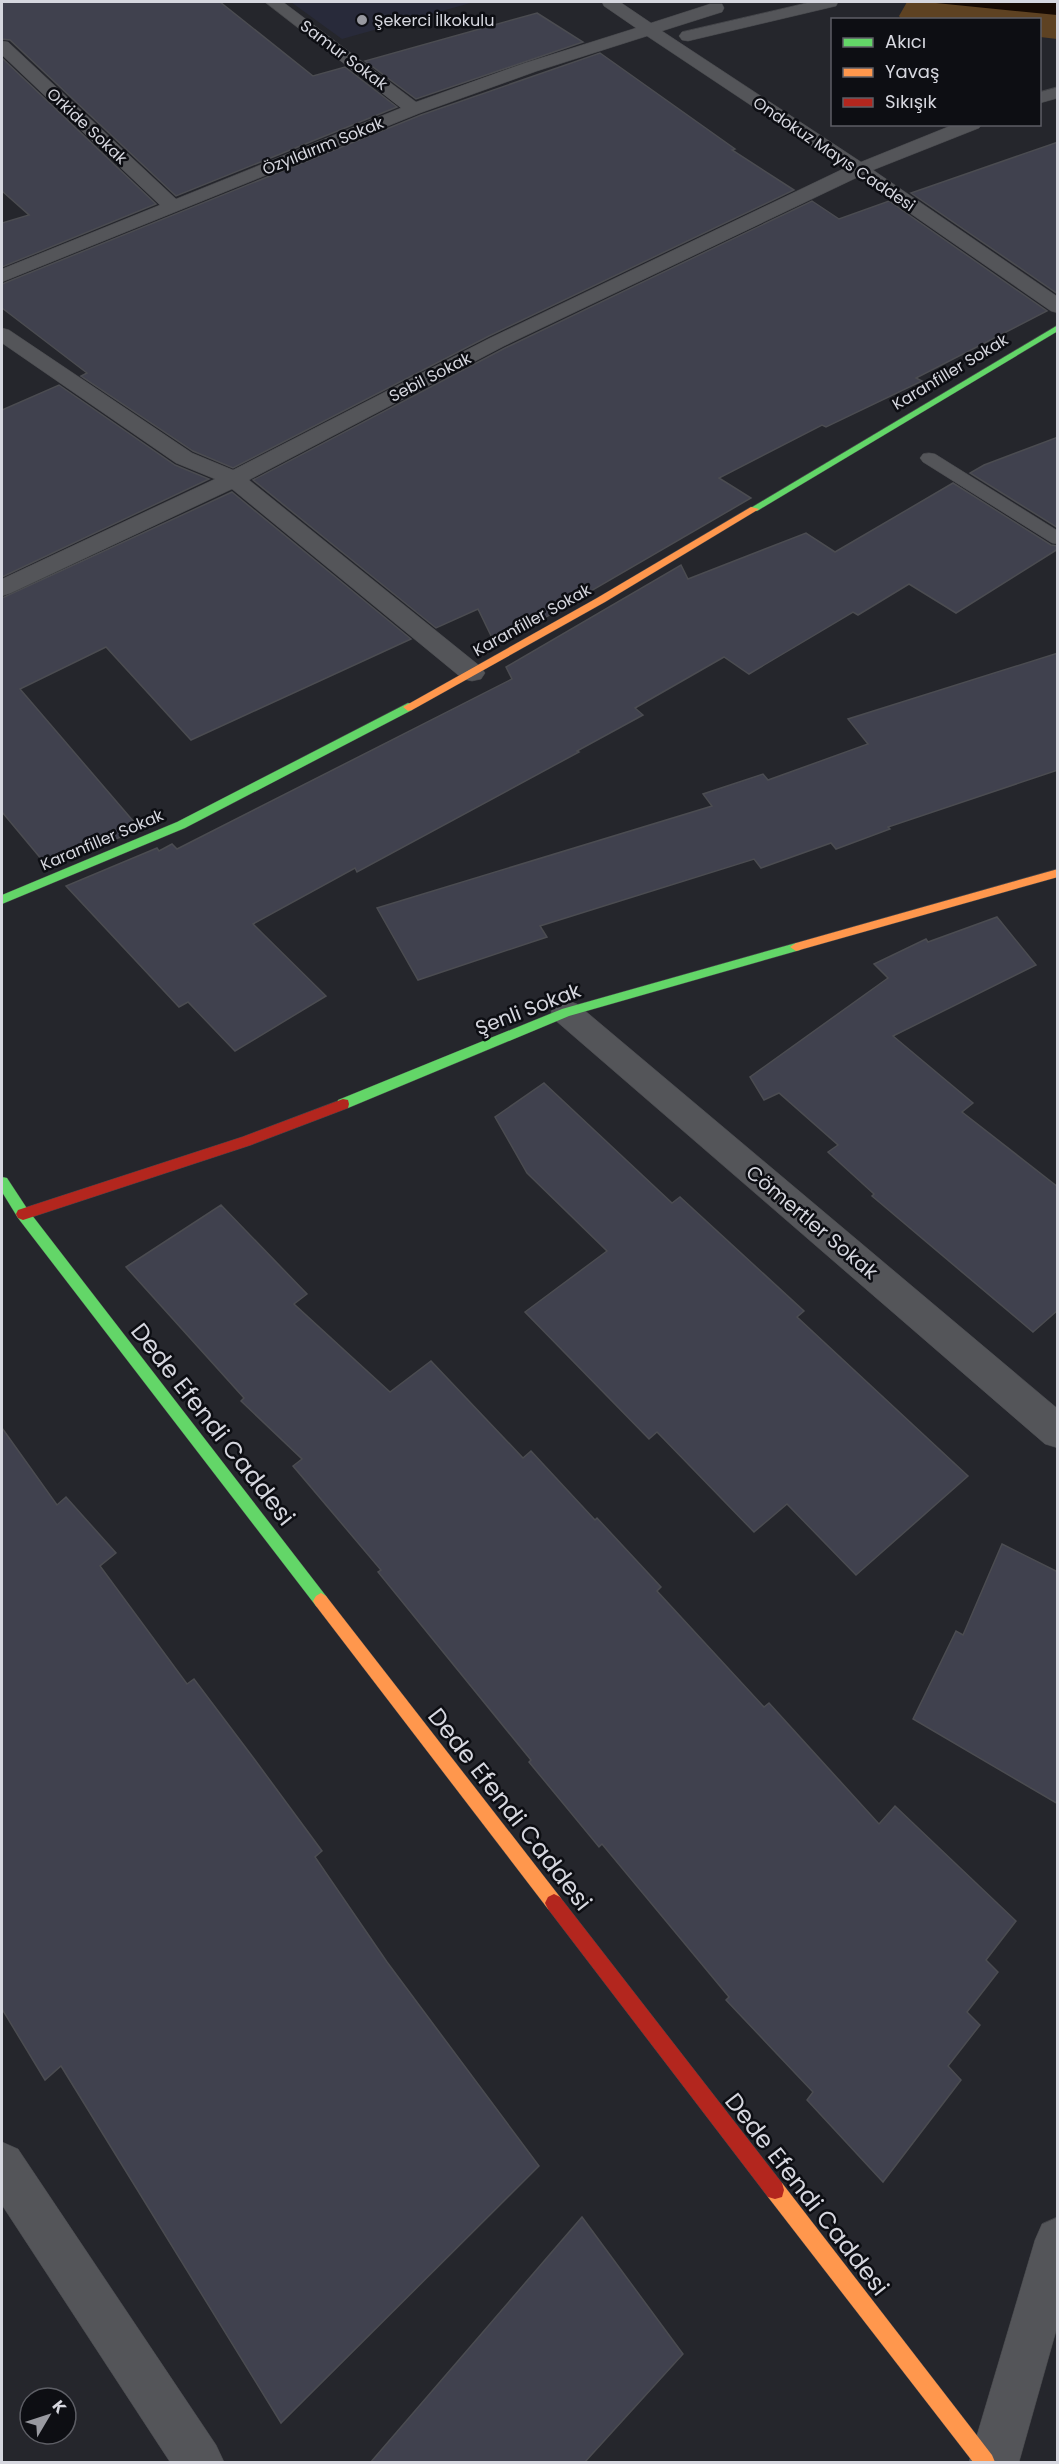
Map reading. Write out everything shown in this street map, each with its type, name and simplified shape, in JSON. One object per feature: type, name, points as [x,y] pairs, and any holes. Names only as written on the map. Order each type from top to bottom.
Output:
[{"type":"street","name":"Samur Sokak","points":[[273,2],[414,109]]},
{"type":"street","points":[[611,2],[647,5]]},
{"type":"street","name":"Ondokuz Mayıs Caddesi","points":[[611,2],[649,30],[859,169],[1058,307]]},
{"type":"street","points":[[666,41],[830,2]]},
{"type":"street","name":"Özyıldırım Sokak","points":[[2,276],[414,109],[531,67],[724,6],[670,6]]},
{"type":"street","name":"Orkide Sokak","points":[[2,46],[172,206]]},
{"type":"street","name":"Sebil Sokak","points":[[2,588],[234,479],[497,342],[859,169],[968,126]]},
{"type":"street","name":"Karanfiller Sokak","points":[[2,900],[181,825],[472,672],[611,594],[1058,327]]},
{"type":"street","points":[[2,334],[184,458],[234,479],[472,672]]},
{"type":"street","name":"Şenli Sokak","points":[[23,1214],[246,1141],[422,1073],[566,1012],[1058,873]]},
{"type":"street","name":"Cömertler Sokak","points":[[566,1012],[1058,1432]]},
{"type":"street","name":"Dede Efendi Caddesi","points":[[2,1182],[23,1214],[985,2463]]},
{"type":"street","points":[[2,2165],[199,2463]]},
{"type":"street","points":[[993,2463],[1058,2240]]},
{"type":"lane","points":[[929,458],[1058,539]]},
{"type":"shaded area","name":"Şekerci İlkokulu","points":[[291,2],[474,2],[342,39]]},
{"type":"shaded area","points":[[907,2],[1057,2],[1057,39],[1041,37],[1041,18],[900,18],[899,16]]},
{"type":"shaded area","points":[[1057,2],[1057,15],[936,3]]},
{"type":"building","points":[[2,2],[220,2],[313,76],[345,67],[397,107],[176,196],[10,40],[2,39]]},
{"type":"building","points":[[537,13],[583,42],[416,99],[365,61]]},
{"type":"building","points":[[600,53],[735,149],[732,150],[794,190],[489,336],[233,468],[193,451],[81,376],[87,373],[2,308],[2,284],[421,115]]},
{"type":"building","points":[[2,58],[156,204],[2,267],[2,223],[29,215],[2,191]]},
{"type":"building","points":[[1058,142],[1058,294],[911,193]]},
{"type":"building","points":[[812,201],[839,219],[889,201],[1047,311],[916,378],[922,381],[826,427],[822,425],[719,478],[751,498],[496,646],[478,609],[436,628],[253,480],[505,348]]},
{"type":"building","points":[[59,385],[175,465],[209,479],[2,577],[2,410]]},
{"type":"building","points":[[1058,437],[1058,528],[970,473],[984,465]]},
{"type":"building","points":[[953,483],[1051,545],[1058,546],[1058,549],[956,613],[909,584],[858,615],[853,612],[749,674],[724,657],[635,708],[643,715],[577,751],[579,752],[357,872],[355,868],[253,924],[326,996],[235,1051],[188,1002],[179,1007],[66,886],[157,848],[159,851],[172,844],[177,849],[512,679],[506,667],[681,565],[688,579],[806,533],[835,552]]},
{"type":"building","points":[[232,492],[411,639],[191,740],[106,647],[20,689],[140,829],[48,867],[2,812],[2,598]]},
{"type":"building","points":[[1058,653],[1058,770],[888,827],[890,829],[836,849],[831,843],[761,868],[754,859],[540,926],[547,937],[418,980],[377,908],[712,806],[703,794],[763,774],[768,780],[868,744],[848,719]]},
{"type":"building","points":[[997,917],[1036,965],[893,1036],[973,1103],[962,1112],[1058,1187],[1058,1310],[1033,1332],[872,1196],[874,1194],[828,1152],[838,1145],[779,1093],[764,1100],[750,1077],[888,978],[874,964],[926,939],[928,942]]},
{"type":"building","points":[[544,1083],[672,1203],[680,1197],[804,1311],[797,1317],[968,1476],[856,1575],[787,1504],[754,1532],[657,1432],[649,1439],[525,1312],[607,1251],[527,1173],[495,1117]]},
{"type":"building","points":[[221,1205],[307,1294],[294,1304],[390,1392],[431,1361],[523,1458],[531,1451],[595,1520],[597,1518],[661,1587],[657,1591],[764,1707],[769,1703],[879,1824],[895,1806],[1016,1921],[986,1960],[998,1972],[967,2012],[980,2025],[948,2066],[961,2080],[883,2182],[807,2100],[813,2092],[726,2000],[729,1997],[602,1844],[599,1847],[529,1762],[531,1760],[378,1572],[381,1570],[293,1466],[302,1459],[241,1401],[244,1398],[126,1267]]},
{"type":"building","points":[[2,1428],[57,1505],[66,1497],[116,1553],[100,1566],[187,1684],[194,1679],[322,1851],[315,1857],[387,1962],[539,2166],[281,2423],[61,2066],[45,2080],[2,2009]]},
{"type":"building","points":[[1002,1544],[1058,1572],[1058,1804],[913,1719],[956,1631],[963,1635]]},
{"type":"building","points":[[582,2217],[683,2354],[584,2463],[370,2463]]},
{"type":"traffic: fast","points":[[754,509],[1058,327]]},
{"type":"traffic: fast","points":[[2,900],[181,825],[408,707]]},
{"type":"traffic: fast","points":[[343,1104],[566,1012],[796,947]]},
{"type":"traffic: fast","points":[[2,1182],[23,1214],[321,1601]]},
{"type":"traffic: slow","points":[[408,707],[601,600],[754,509]]},
{"type":"traffic: slow","points":[[796,947],[1058,873]]},
{"type":"traffic: slow","points":[[321,1601],[554,1903]]},
{"type":"traffic: slow","points":[[775,2190],[985,2462]]},
{"type":"traffic: jam","points":[[23,1214],[246,1141],[343,1104]]},
{"type":"traffic: jam","points":[[554,1903],[775,2190]]},
{"type":"place","name":"Şekerci İlkokulu","points":[[362,20]]}]
